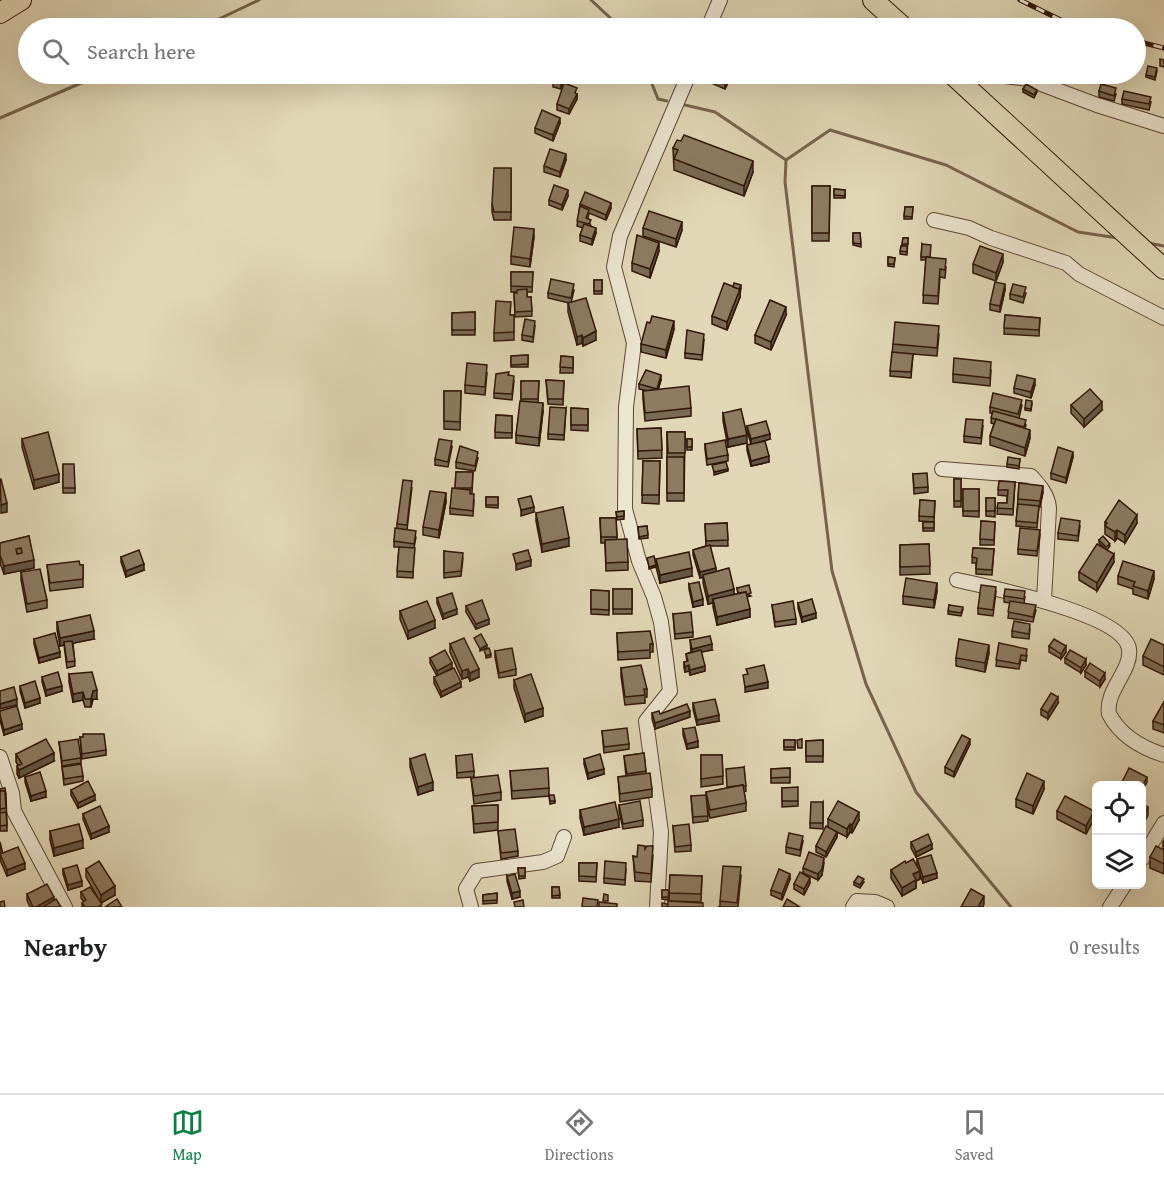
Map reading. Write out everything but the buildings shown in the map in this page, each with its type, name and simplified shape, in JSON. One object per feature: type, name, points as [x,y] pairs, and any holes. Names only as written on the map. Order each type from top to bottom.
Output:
[{"type":"highway","points":[[0,13],[21,0]]},
{"type":"highway","points":[[873,0],[892,18]]},
{"type":"highway","points":[[963,84],[1164,269]]},
{"type":"street","points":[[712,18],[720,0]]},
{"type":"street","points":[[657,907],[661,832],[646,721],[654,708],[667,697],[670,691],[658,614],[639,561],[625,509],[626,407],[634,343],[614,267],[620,236],[685,84]]},
{"type":"street","points":[[1041,84],[1097,105],[1164,126]]},
{"type":"street","points":[[934,220],[969,228],[1000,242],[1066,263],[1079,274],[1164,318]]},
{"type":"street","points":[[942,469],[999,476],[1031,476],[1042,489],[1048,499],[1049,508],[1044,600]]},
{"type":"street","points":[[957,580],[1044,600],[1104,625],[1127,642],[1129,654],[1111,696],[1109,714],[1125,734],[1148,750],[1164,755]]},
{"type":"street","points":[[0,757],[12,793],[14,811],[65,907]]},
{"type":"street","points":[[1146,852],[1164,823]]},
{"type":"street","points":[[471,907],[466,889],[477,871],[543,862],[557,856],[564,837]]},
{"type":"street","points":[[1110,907],[1122,889]]},
{"type":"street","points":[[854,907],[857,901],[875,902],[887,907]]},
{"type":"waterway","points":[[221,18],[259,0]]},
{"type":"waterway","points":[[591,0],[610,18]]},
{"type":"waterway","points":[[0,118],[79,84]]},
{"type":"waterway","points":[[652,84],[658,99],[667,101]]},
{"type":"waterway","points":[[685,105],[715,112],[786,160],[830,130],[946,165],[1078,232],[1118,238]]},
{"type":"waterway","points":[[786,160],[785,182],[832,571],[866,684],[916,792],[1011,907]]},
{"type":"waterway","points":[[1148,243],[1164,246]]},
{"type":"railway","points":[[1020,0],[1057,18]]},
{"type":"railway","points":[[1146,44],[1164,48]]}]
